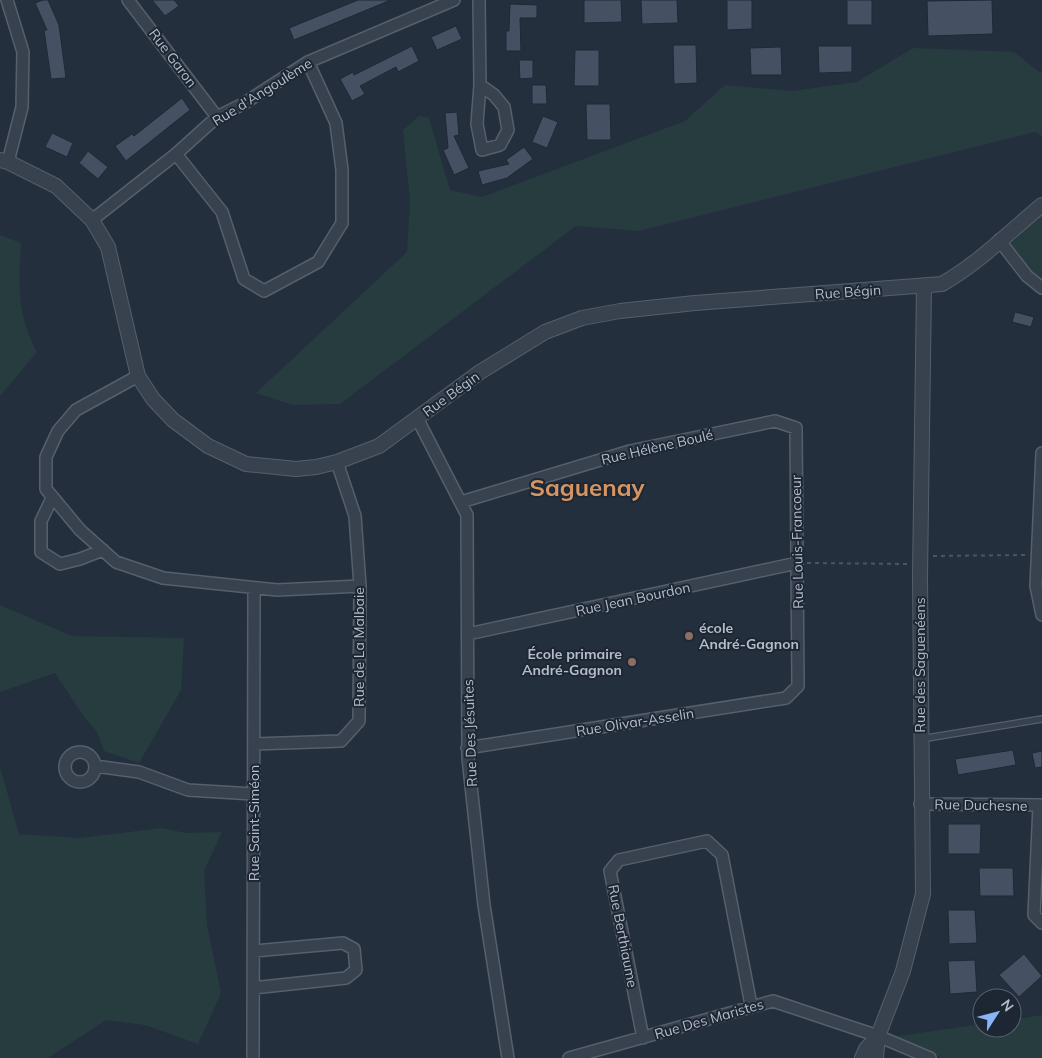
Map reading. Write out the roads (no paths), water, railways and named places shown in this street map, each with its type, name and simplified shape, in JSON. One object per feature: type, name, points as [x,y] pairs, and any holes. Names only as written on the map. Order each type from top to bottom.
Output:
[{"type":"street","points":[[4,161],[22,107],[24,52],[7,0]]},
{"type":"street","name":"Rue Garon","points":[[128,0],[218,117]]},
{"type":"street","name":"Rue d'Angoulème","points":[[92,220],[176,154],[218,117],[243,104],[308,62],[454,0]]},
{"type":"street","points":[[479,0],[480,85],[477,124],[482,150],[500,145],[508,130],[504,108],[494,95],[480,85]]},
{"type":"street","points":[[176,154],[222,212],[244,279],[264,291],[318,262],[342,223],[342,170],[336,123],[308,62]]},
{"type":"street","name":"Rue Bégin","points":[[4,161],[56,186],[92,220],[108,247],[138,376],[153,399],[173,420],[208,446],[246,464],[296,468],[337,462],[379,446],[480,372],[545,332],[582,318],[620,311],[695,303],[942,284],[969,268],[999,240],[1042,206]]},
{"type":"street","points":[[999,240],[1027,276],[1042,288]]},
{"type":"street","points":[[924,321],[942,284]]},
{"type":"street","name":"Rue des Saguenéens","points":[[876,1058],[878,1036],[903,971],[923,894],[920,804],[920,560],[924,286]]},
{"type":"street","points":[[138,376],[76,410],[58,431],[46,457],[46,489],[80,530],[116,562],[163,578],[278,590],[360,586]]},
{"type":"street","name":"Rue Des Jésuites","points":[[417,418],[467,515],[468,748],[484,905],[508,1058]]},
{"type":"street","name":"Rue Hélène Boulé","points":[[461,502],[630,451],[775,421],[796,428]]},
{"type":"street","name":"Rue Louis-Francoeur","points":[[796,428],[798,686]]},
{"type":"street","points":[[1042,453],[1036,586],[1042,615]]},
{"type":"street","name":"Rue de La Malbaie","points":[[254,744],[341,741],[359,721],[360,586],[355,516],[337,462]]},
{"type":"street","points":[[52,498],[41,521],[41,552],[60,564],[80,560],[103,550]]},
{"type":"street","name":"Rue Jean Bourdon","points":[[468,634],[797,563]]},
{"type":"street","name":"Rue Saint-Siméon","points":[[253,1058],[254,588]]},
{"type":"street","name":"Rue Olivar-Asselin","points":[[468,748],[786,698],[798,686]]},
{"type":"street","points":[[95,766],[139,772],[188,790],[253,794]]},
{"type":"street","name":"Rue Duchesne","points":[[920,804],[1041,806]]},
{"type":"street","points":[[1041,806],[1034,915],[1042,923]]},
{"type":"street","name":"Rue Berthiaume","points":[[643,1038],[610,871],[619,860],[708,842],[722,855],[751,1005]]},
{"type":"street","points":[[253,988],[346,978],[356,970],[354,949],[342,943],[254,952]]},
{"type":"street","name":"Rue Des Maristes","points":[[569,1058],[751,1005],[773,1001],[878,1036],[930,1058]]},
{"type":"street","name":"Rue des Saguenéens","points":[[862,1058],[878,1036]]},
{"type":"lane","points":[[920,739],[1042,719]]},
{"type":"place","name":"école André-Gagnon","points":[[689,636]]},
{"type":"place","name":"École primaire André-Gagnon","points":[[632,662]]},
{"type":"district","name":"Saguenay","points":[[587,488]]}]
